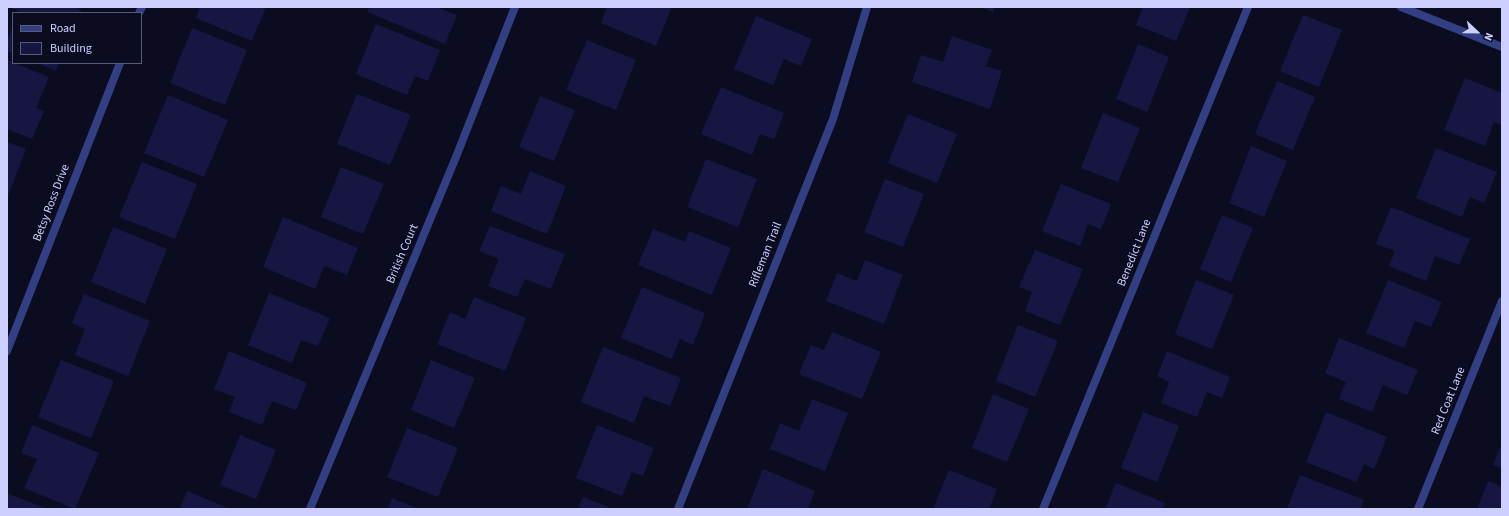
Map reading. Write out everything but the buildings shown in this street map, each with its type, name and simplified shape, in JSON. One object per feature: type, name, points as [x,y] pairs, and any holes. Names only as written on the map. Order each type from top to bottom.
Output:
[{"type":"street","name":"British Court","points":[[310,509],[456,157],[515,7]]},
{"type":"street","name":"Rifleman Trail","points":[[678,509],[833,119],[867,7]]},
{"type":"street","name":"Benedict Lane","points":[[1043,509],[1248,7]]},
{"type":"street","points":[[1401,7],[1502,47]]},
{"type":"street","name":"Betsy Ross Drive","points":[[7,352],[120,64]]},
{"type":"street","name":"Red Coat Lane","points":[[1418,509],[1502,301]]}]
